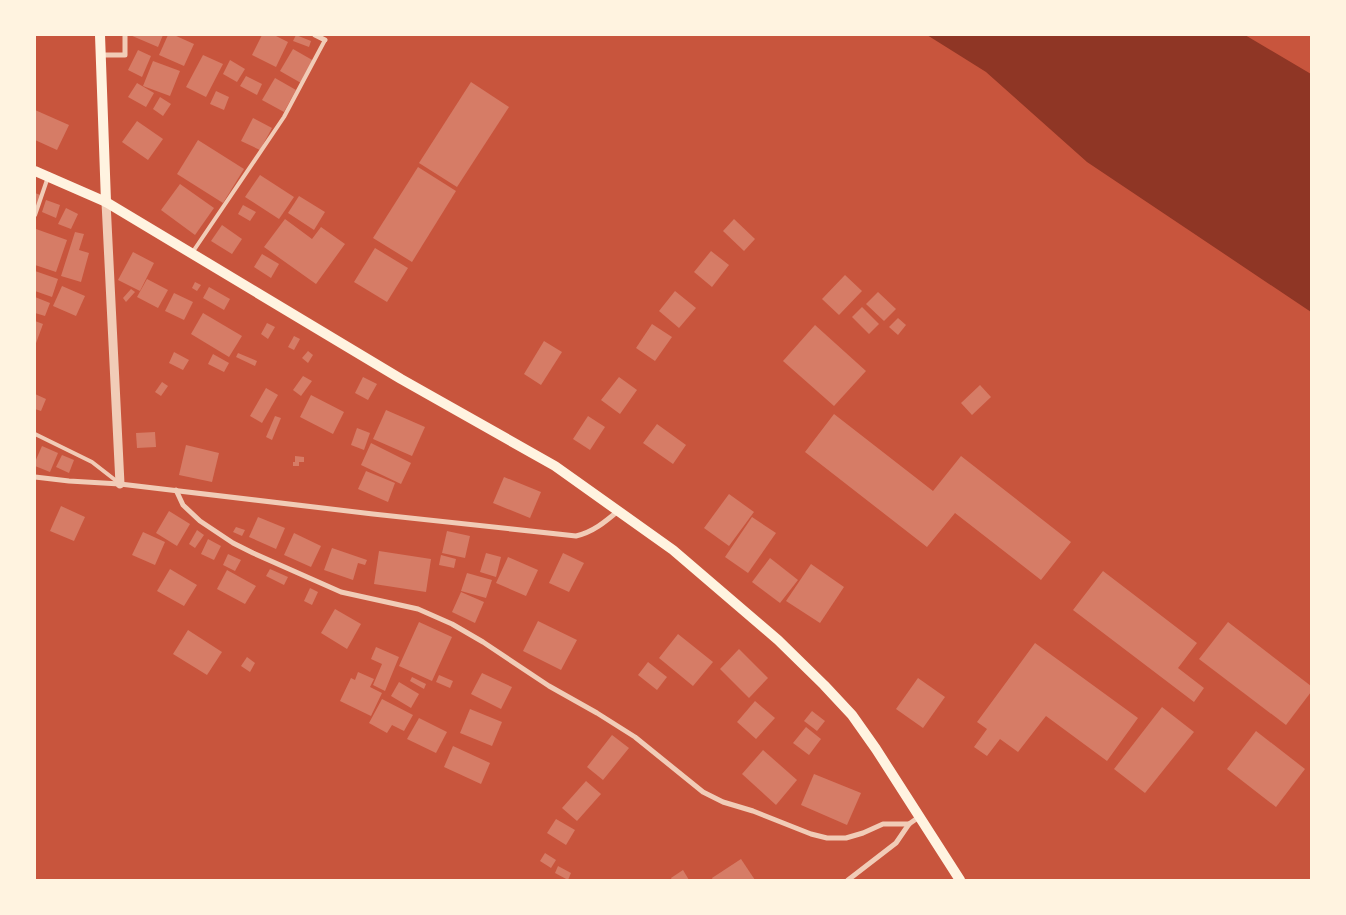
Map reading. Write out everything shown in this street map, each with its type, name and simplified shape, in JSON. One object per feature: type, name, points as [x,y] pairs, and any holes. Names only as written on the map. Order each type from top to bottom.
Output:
[{"type":"main road","points":[[100,35],[106,202]]},
{"type":"main road","points":[[35,171],[106,202],[401,379],[555,466],[673,550],[778,640],[824,685],[857,722],[960,880]]},
{"type":"street","points":[[100,55],[125,55],[125,35]]},
{"type":"street","points":[[315,35],[325,40]]},
{"type":"street","points":[[106,202],[120,484]]},
{"type":"street","points":[[35,477],[176,490],[576,536],[598,527],[618,511]]},
{"type":"street","points":[[176,490],[183,505],[200,521],[253,554],[341,592],[418,609],[452,624],[550,686],[597,713],[635,738],[703,792],[723,802],[827,838],[846,838],[883,824],[909,824]]},
{"type":"street","points":[[848,880],[896,843],[909,824],[919,817]]},
{"type":"lane","points":[[192,253],[284,117],[325,40]]},
{"type":"lane","points":[[35,215],[48,176]]},
{"type":"lane","points":[[35,434],[92,462],[120,484]]},
{"type":"shaded area","points":[[927,35],[1245,35],[1311,74],[1311,312],[1087,162],[986,72]]},
{"type":"building","points":[[130,35],[163,35],[158,47]]},
{"type":"building","points":[[168,35],[174,35],[194,44],[184,66],[159,55]]},
{"type":"building","points":[[262,35],[274,35],[288,42],[276,67],[252,55]]},
{"type":"building","points":[[296,35],[311,41],[309,47],[293,41]]},
{"type":"building","points":[[293,49],[314,61],[301,83],[280,71]]},
{"type":"building","points":[[138,50],[151,56],[142,77],[128,70]]},
{"type":"building","points":[[203,55],[223,64],[206,97],[186,87]]},
{"type":"building","points":[[230,60],[245,69],[237,82],[223,74]]},
{"type":"building","points":[[153,61],[180,71],[170,96],[143,86]]},
{"type":"building","points":[[246,76],[262,84],[257,95],[240,86]]},
{"type":"building","points":[[275,78],[296,90],[284,112],[262,100]]},
{"type":"building","points":[[471,82],[509,107],[457,187],[419,163]]},
{"type":"building","points":[[137,83],[154,93],[146,107],[128,97]]},
{"type":"building","points":[[216,91],[229,97],[224,110],[210,104]]},
{"type":"building","points":[[160,97],[171,104],[163,116],[153,109]]},
{"type":"building","points":[[35,110],[69,125],[57,150],[35,140]]},
{"type":"building","points":[[253,118],[272,128],[260,150],[241,141]]},
{"type":"building","points":[[137,121],[163,139],[148,160],[122,142]]},
{"type":"building","points":[[198,140],[244,169],[223,203],[177,174]]},
{"type":"building","points":[[418,167],[456,191],[412,262],[373,238]]},
{"type":"building","points":[[260,175],[294,197],[279,219],[245,197]]},
{"type":"building","points":[[180,184],[214,208],[195,235],[161,210]]},
{"type":"building","points":[[35,193],[43,196],[35,216]]},
{"type":"building","points":[[299,196],[325,212],[314,230],[288,213]]},
{"type":"building","points":[[46,200],[60,205],[56,218],[42,212]]},
{"type":"building","points":[[243,205],[256,212],[250,221],[238,214]]},
{"type":"building","points":[[66,208],[78,214],[71,229],[58,224]]},
{"type":"building","points":[[285,219],[312,239],[321,227],[345,244],[316,284],[264,247]]},
{"type":"building","points":[[734,219],[755,239],[744,251],[723,231]]},
{"type":"building","points":[[222,225],[242,239],[232,254],[211,241]]},
{"type":"building","points":[[36,229],[67,240],[56,272],[35,265]]},
{"type":"building","points":[[75,232],[84,234],[79,250],[89,253],[81,282],[61,276]]},
{"type":"building","points":[[375,248],[408,268],[387,302],[354,282]]},
{"type":"building","points":[[711,251],[729,265],[712,287],[694,272]]},
{"type":"building","points":[[133,252],[154,263],[140,291],[118,280]]},
{"type":"building","points":[[262,254],[279,264],[271,278],[254,267]]},
{"type":"building","points":[[35,271],[58,279],[52,297],[35,291]]},
{"type":"building","points":[[845,275],[862,291],[839,315],[822,299]]},
{"type":"building","points":[[147,279],[168,290],[158,308],[137,297]]},
{"type":"building","points":[[195,282],[201,285],[197,291],[192,288]]},
{"type":"building","points":[[62,286],[85,296],[76,316],[53,306]]},
{"type":"building","points":[[209,287],[230,299],[224,310],[203,298]]},
{"type":"building","points":[[131,289],[135,292],[126,302],[123,298]]},
{"type":"building","points":[[675,291],[696,308],[679,328],[659,311]]},
{"type":"building","points":[[878,292],[896,309],[884,321],[866,304]]},
{"type":"building","points":[[174,293],[193,302],[184,320],[165,311]]},
{"type":"building","points":[[35,297],[50,303],[45,316],[35,313]]},
{"type":"building","points":[[862,307],[879,324],[869,334],[852,317]]},
{"type":"building","points":[[203,313],[242,336],[229,357],[191,334]]},
{"type":"building","points":[[898,318],[906,325],[898,335],[889,327]]},
{"type":"building","points":[[35,321],[43,324],[35,346]]},
{"type":"building","points":[[267,323],[275,327],[268,339],[261,334]]},
{"type":"building","points":[[652,324],[672,337],[655,361],[636,348]]},
{"type":"building","points":[[815,325],[866,371],[834,406],[783,361]]},
{"type":"building","points":[[294,336],[300,339],[294,350],[288,347]]},
{"type":"building","points":[[544,341],[562,352],[541,385],[524,374]]},
{"type":"building","points":[[308,351],[313,355],[308,363],[302,358]]},
{"type":"building","points":[[174,352],[189,360],[183,370],[169,363]]},
{"type":"building","points":[[238,353],[257,361],[255,366],[236,357]]},
{"type":"building","points":[[213,354],[229,363],[224,372],[208,364]]},
{"type":"building","points":[[303,376],[312,381],[301,396],[293,390]]},
{"type":"building","points":[[363,377],[377,384],[368,400],[355,393]]},
{"type":"building","points":[[619,377],[637,390],[620,414],[601,400]]},
{"type":"building","points":[[162,382],[168,386],[161,396],[155,392]]},
{"type":"building","points":[[980,385],[991,397],[972,415],[961,403]]},
{"type":"building","points":[[266,388],[278,395],[262,423],[250,416]]},
{"type":"building","points":[[35,394],[46,399],[41,411],[35,409]]},
{"type":"building","points":[[311,395],[344,412],[333,434],[300,417]]},
{"type":"building","points":[[386,410],[425,427],[412,456],[373,439]]},
{"type":"building","points":[[834,414],[933,491],[961,456],[1071,542],[1041,580],[955,513],[927,547],[805,452]]},
{"type":"building","points":[[275,416],[281,418],[272,440],[266,437]]},
{"type":"building","points":[[588,416],[605,427],[590,450],[573,439]]},
{"type":"building","points":[[657,424],[686,445],[673,464],[643,443]]},
{"type":"building","points":[[357,428],[370,433],[364,450],[351,445]]},
{"type":"building","points":[[155,432],[156,447],[137,448],[136,433]]},
{"type":"building","points":[[371,443],[411,463],[401,484],[361,465]]},
{"type":"building","points":[[186,445],[219,453],[212,482],[179,475]]},
{"type":"building","points":[[42,446],[58,453],[50,472],[35,466]]},
{"type":"building","points":[[62,455],[74,460],[69,473],[56,467]]},
{"type":"building","points":[[295,456],[304,457],[304,462],[299,462],[299,466],[293,466]]},
{"type":"building","points":[[366,471],[395,483],[388,502],[358,489]]},
{"type":"building","points":[[504,477],[541,492],[530,518],[493,503]]},
{"type":"building","points":[[729,494],[754,512],[729,546],[704,528]]},
{"type":"building","points":[[61,506],[85,517],[74,541],[50,531]]},
{"type":"building","points":[[169,511],[190,524],[177,546],[156,533]]},
{"type":"building","points":[[258,517],[285,528],[276,549],[249,537]]},
{"type":"building","points":[[752,517],[776,533],[748,573],[725,557]]},
{"type":"building","points":[[236,527],[245,530],[242,536],[233,532]]},
{"type":"building","points":[[197,530],[204,535],[195,548],[189,544]]},
{"type":"building","points":[[447,531],[470,536],[465,558],[442,553]]},
{"type":"building","points":[[143,532],[165,542],[155,565],[132,555]]},
{"type":"building","points":[[294,533],[321,546],[311,567],[284,555]]},
{"type":"building","points":[[208,539],[221,546],[214,560],[201,554]]},
{"type":"building","points":[[332,548],[367,560],[365,565],[358,563],[353,580],[324,570]]},
{"type":"building","points":[[379,551],[431,559],[426,592],[374,584]]},
{"type":"building","points":[[486,553],[501,557],[496,577],[480,572]]},
{"type":"building","points":[[563,553],[584,563],[569,592],[549,583]]},
{"type":"building","points":[[228,554],[241,560],[235,571],[223,565]]},
{"type":"building","points":[[441,555],[456,559],[454,568],[439,565]]},
{"type":"building","points":[[508,557],[538,570],[526,596],[496,583]]},
{"type":"building","points":[[770,558],[798,580],[780,603],[752,582]]},
{"type":"building","points":[[811,564],[844,587],[820,623],[786,601]]},
{"type":"building","points":[[170,569],[197,585],[184,606],[157,591]]},
{"type":"building","points":[[270,569],[288,577],[284,585],[266,576]]},
{"type":"building","points":[[227,570],[256,586],[245,604],[217,589]]},
{"type":"building","points":[[1103,571],[1197,643],[1178,668],[1204,688],[1194,702],[1073,610]]},
{"type":"building","points":[[467,573],[492,580],[486,598],[461,591]]},
{"type":"building","points":[[310,588],[318,592],[312,605],[304,601]]},
{"type":"building","points":[[461,592],[484,602],[475,623],[452,612]]},
{"type":"building","points":[[335,609],[361,624],[347,649],[321,633]]},
{"type":"building","points":[[538,621],[577,640],[561,670],[523,651]]},
{"type":"building","points":[[419,622],[452,637],[432,681],[399,666]]},
{"type":"building","points":[[1228,622],[1311,686],[1311,692],[1286,725],[1199,659]]},
{"type":"building","points":[[188,630],[222,652],[207,675],[173,654]]},
{"type":"building","points":[[678,634],[713,662],[693,686],[659,658]]},
{"type":"building","points":[[1035,643],[1138,718],[1107,761],[1046,716],[1018,752],[1000,739],[987,756],[974,747],[987,729],[977,722]]},
{"type":"building","points":[[376,647],[399,657],[385,691],[373,685],[382,664],[371,659]]},
{"type":"building","points":[[739,649],[768,678],[749,698],[720,669]]},
{"type":"building","points":[[247,657],[255,663],[250,672],[241,666]]},
{"type":"building","points":[[648,662],[667,677],[657,690],[638,675]]},
{"type":"building","points":[[358,672],[374,679],[370,687],[382,693],[371,716],[340,701],[351,678],[355,680]]},
{"type":"building","points":[[482,673],[512,687],[501,709],[471,694]]},
{"type":"building","points":[[439,675],[453,681],[450,688],[436,682]]},
{"type":"building","points":[[412,677],[426,684],[424,689],[410,681]]},
{"type":"building","points":[[918,678],[945,697],[923,728],[896,709]]},
{"type":"building","points":[[399,682],[419,694],[411,708],[391,696]]},
{"type":"building","points":[[382,699],[413,715],[404,731],[392,725],[387,733],[369,723]]},
{"type":"building","points":[[755,701],[775,718],[756,739],[737,722]]},
{"type":"building","points":[[1162,707],[1194,732],[1145,793],[1114,769]]},
{"type":"building","points":[[470,709],[502,722],[492,746],[460,733]]},
{"type":"building","points":[[812,711],[825,721],[817,731],[804,721]]},
{"type":"building","points":[[419,718],[447,732],[436,753],[407,739]]},
{"type":"building","points":[[806,727],[821,739],[809,755],[793,743]]},
{"type":"building","points":[[1256,731],[1305,769],[1276,807],[1227,769]]},
{"type":"building","points":[[612,735],[629,748],[603,780],[587,767]]},
{"type":"building","points":[[453,746],[490,763],[481,784],[444,767]]},
{"type":"building","points":[[763,750],[797,780],[776,805],[742,774]]},
{"type":"building","points":[[814,774],[861,793],[847,825],[801,805]]},
{"type":"building","points":[[586,781],[601,794],[577,821],[562,808]]},
{"type":"building","points":[[556,819],[575,830],[566,845],[547,833]]},
{"type":"building","points":[[545,853],[556,860],[551,868],[540,861]]},
{"type":"building","points":[[741,859],[755,880],[713,880],[712,878]]},
{"type":"building","points":[[558,866],[571,873],[568,880],[555,873]]},
{"type":"building","points":[[683,870],[689,880],[672,880],[671,878]]}]
